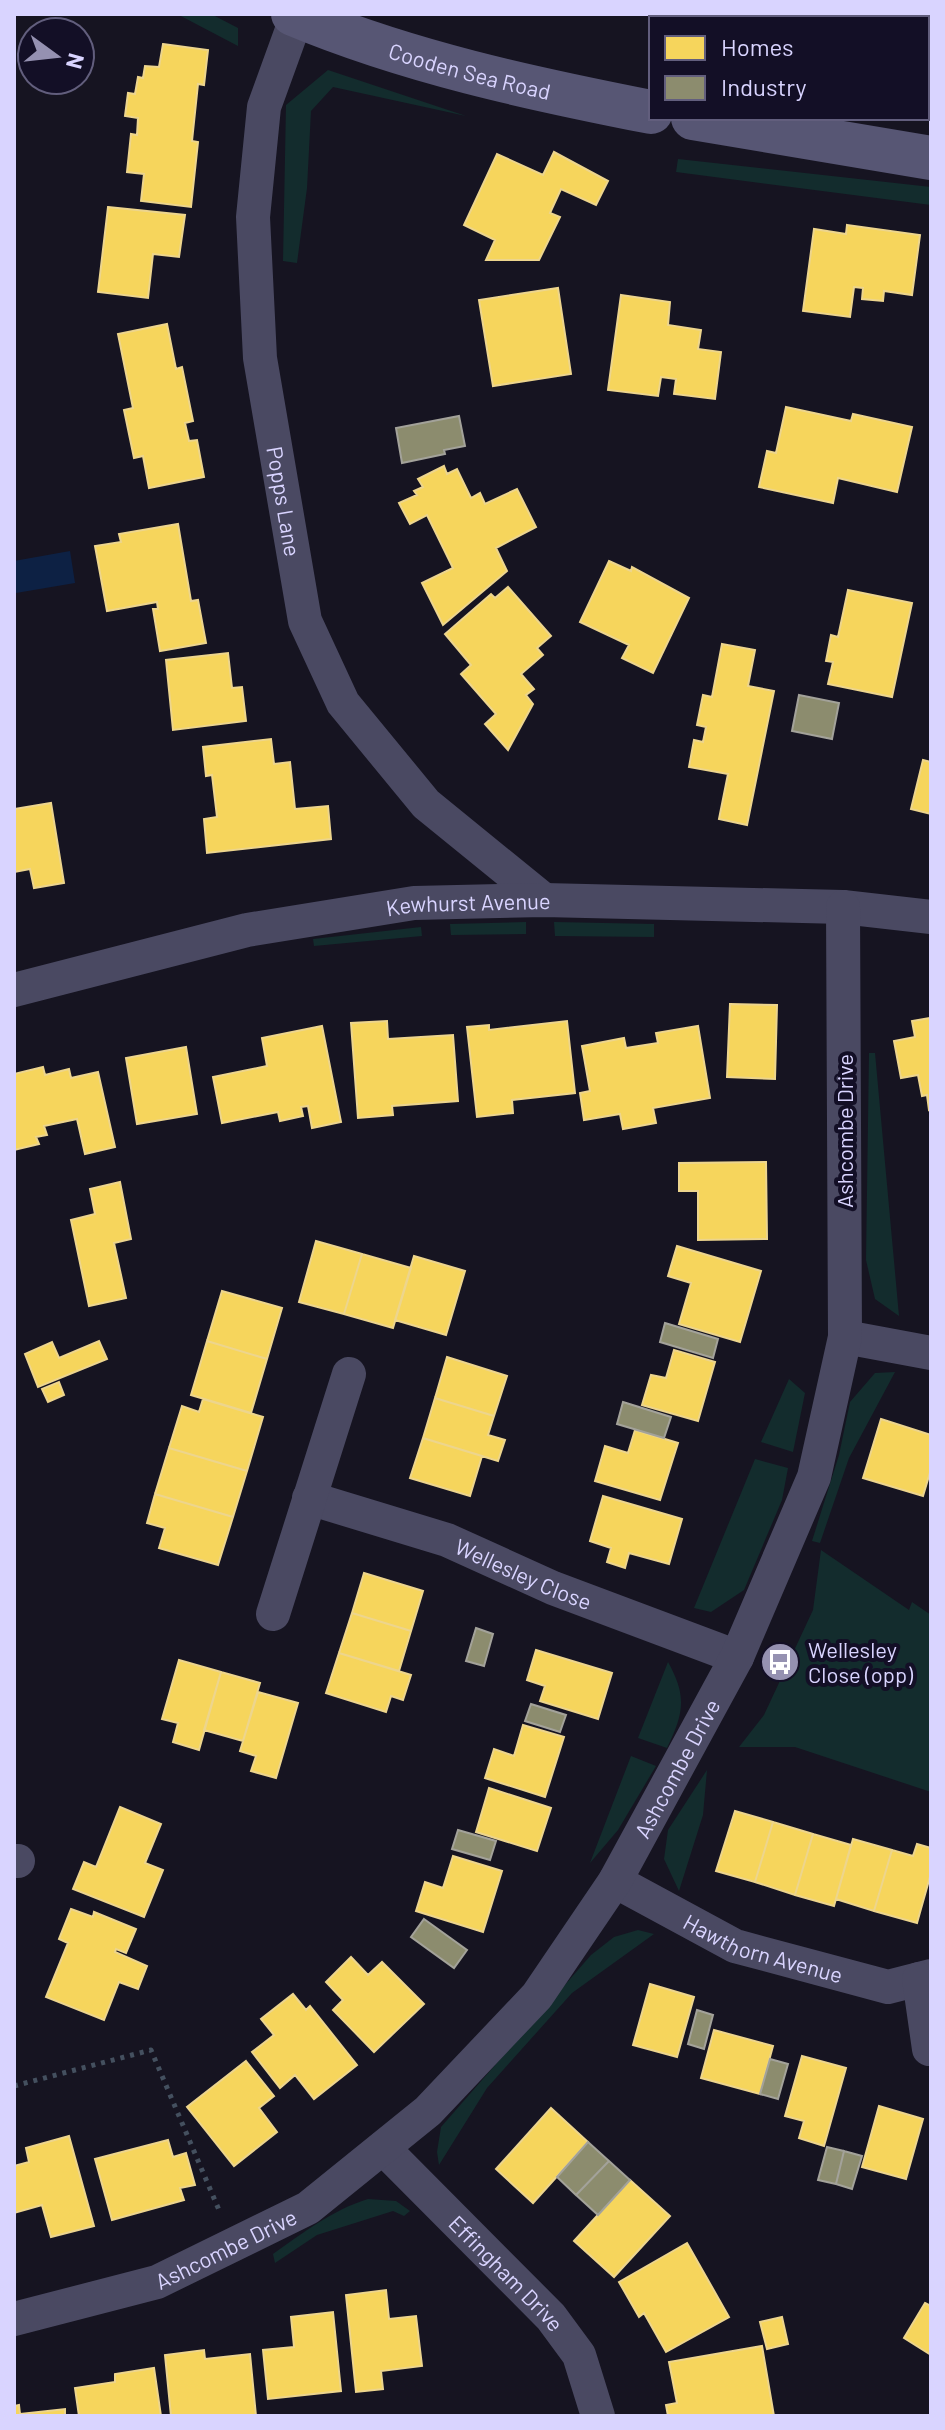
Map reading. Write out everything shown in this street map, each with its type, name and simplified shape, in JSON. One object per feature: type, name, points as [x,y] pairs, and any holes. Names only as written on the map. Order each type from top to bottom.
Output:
[{"type":"main road","name":"Cooden Sea Road","points":[[295,15],[386,48],[516,86],[649,112]]},
{"type":"main road","points":[[705,120],[931,158]]},
{"type":"street","name":"Popps Lane","points":[[295,15],[264,107],[253,217],[260,358],[305,621],[343,703],[426,804],[544,900]]},
{"type":"street","name":"Kewhurst Avenue","points":[[14,990],[247,930],[414,903],[544,900],[843,907],[931,917]]},
{"type":"street","name":"Ashcombe Drive","points":[[14,2319],[157,2282],[308,2208],[428,2111],[537,1996],[615,1881],[737,1657],[814,1477],[845,1337],[843,907]]},
{"type":"street","points":[[845,1337],[931,1353]]},
{"type":"street","points":[[273,1614],[349,1374]]},
{"type":"street","name":"Wellesley Close","points":[[309,1498],[447,1540],[553,1588],[737,1657]]},
{"type":"street","name":"Hawthorn Avenue","points":[[615,1881],[735,1946],[888,1987],[925,1978],[929,2049]]},
{"type":"street","name":"Effingham Drive","points":[[383,2148],[551,2317],[579,2355],[598,2416]]},
{"type":"path","points":[[14,2086],[151,2050],[234,2244]]},
{"type":"green space","points":[[177,14],[211,14],[238,28],[238,46]]},
{"type":"green space","points":[[328,70],[466,116],[333,87],[311,111],[307,188],[297,263],[283,261],[286,105]]},
{"type":"green space","points":[[678,159],[931,187],[931,205],[676,172]]},
{"type":"green space","points":[[526,922],[526,934],[451,935],[450,924]]},
{"type":"green space","points":[[554,922],[654,924],[654,937],[555,936]]},
{"type":"green space","points":[[421,927],[422,936],[314,946],[313,939]]},
{"type":"green space","points":[[869,1053],[875,1053],[899,1316],[875,1299],[866,1260]]},
{"type":"green space","points":[[895,1372],[849,1458],[820,1543],[812,1541],[839,1455],[850,1402],[875,1373]]},
{"type":"green space","points":[[789,1379],[805,1393],[793,1452],[761,1442]]},
{"type":"green space","points":[[755,1459],[788,1468],[782,1500],[744,1590],[711,1612],[694,1608]]},
{"type":"green space","points":[[821,1550],[909,1610],[912,1602],[931,1615],[931,1792],[795,1747],[739,1747],[764,1715],[813,1610]]},
{"type":"green space","points":[[668,1662],[678,1685],[681,1705],[667,1748],[638,1738]]},
{"type":"green space","points":[[631,1756],[656,1766],[618,1830],[590,1863]]},
{"type":"green space","points":[[707,1770],[703,1815],[679,1891],[664,1859],[668,1830]]},
{"type":"green space","points":[[638,1930],[654,1934],[572,1993],[487,2088],[439,2165],[437,2152],[441,2127],[591,1955],[614,1937]]},
{"type":"green space","points":[[368,2199],[396,2201],[410,2211],[404,2216],[393,2211],[317,2235],[275,2263],[273,2254],[307,2230],[342,2209]]},
{"type":"water","points":[[70,551],[75,583],[16,593],[14,561]]},
{"type":"building: Homes","points":[[821,14],[925,14],[924,16]]},
{"type":"building: Homes","points":[[163,44],[208,50],[204,85],[198,84],[192,141],[198,142],[191,207],[141,201],[144,174],[127,172],[131,134],[137,135],[138,118],[125,116],[128,93],[135,94],[138,77],[143,78],[145,66],[159,67]]},
{"type":"building: Homes","points":[[554,152],[608,181],[596,205],[561,189],[550,213],[560,217],[539,260],[486,260],[495,240],[464,225],[497,154],[543,175]]},
{"type":"building: Homes","points":[[108,207],[185,215],[179,257],[153,254],[148,298],[98,292]]},
{"type":"building: Homes","points":[[847,225],[920,235],[912,295],[884,291],[883,301],[862,299],[863,288],[854,287],[850,317],[803,311],[814,229],[846,234]]},
{"type":"building: Homes","points":[[558,288],[571,374],[493,386],[479,300]]},
{"type":"building: Homes","points":[[621,295],[670,302],[668,325],[701,330],[698,349],[721,352],[715,399],[674,394],[676,379],[661,377],[658,396],[608,390]]},
{"type":"building: Homes","points":[[167,324],[176,369],[182,367],[193,421],[185,423],[189,441],[197,440],[204,477],[149,488],[143,456],[134,458],[124,410],[133,408],[118,334]]},
{"type":"building: Homes","points":[[786,407],[851,421],[853,414],[912,427],[897,492],[838,478],[833,503],[759,487],[767,451],[776,453]]},
{"type":"building: Homes","points":[[444,466],[447,474],[457,469],[471,498],[480,493],[485,504],[517,489],[536,527],[496,548],[507,571],[443,625],[422,583],[453,568],[427,515],[410,524],[399,503],[417,495],[414,491],[423,487],[418,479]]},
{"type":"building: Homes","points":[[178,524],[191,601],[198,600],[206,643],[160,651],[153,609],[158,609],[157,602],[107,611],[95,546],[121,542],[119,534]]},
{"type":"building: Homes","points":[[609,561],[631,571],[632,567],[689,598],[653,673],[622,658],[629,645],[580,622]]},
{"type":"building: Homes","points":[[508,587],[551,636],[537,648],[543,655],[521,674],[534,689],[526,695],[533,704],[508,750],[485,724],[496,714],[461,674],[471,665],[445,634],[491,594],[495,598]]},
{"type":"building: Homes","points":[[848,590],[912,603],[892,697],[828,684],[833,662],[826,661],[831,635],[838,637]]},
{"type":"building: Homes","points":[[722,644],[755,650],[748,686],[774,691],[747,825],[719,819],[728,774],[689,767],[694,740],[703,742],[706,727],[697,725],[703,695],[712,697]]},
{"type":"building: Homes","points":[[228,653],[232,688],[242,687],[246,721],[173,730],[166,660]]},
{"type":"building: Homes","points":[[271,739],[274,764],[290,762],[295,809],[328,806],[331,839],[207,853],[204,819],[217,817],[212,775],[206,776],[203,747]]},
{"type":"building: Homes","points":[[923,760],[931,762],[931,814],[911,809]]},
{"type":"building: Homes","points":[[51,803],[64,883],[34,888],[30,869],[14,872],[14,809]]},
{"type":"building: Homes","points":[[730,1004],[777,1005],[775,1079],[727,1077]]},
{"type":"building: Homes","points":[[930,1018],[929,1110],[927,1095],[922,1096],[918,1075],[901,1078],[894,1041],[915,1037],[912,1021]]},
{"type":"building: Homes","points":[[387,1021],[388,1039],[453,1035],[458,1101],[392,1106],[393,1115],[358,1118],[351,1023]]},
{"type":"building: Homes","points":[[567,1021],[575,1093],[512,1100],[513,1113],[477,1117],[467,1027],[489,1025],[489,1030]]},
{"type":"building: Homes","points":[[322,1026],[341,1122],[312,1128],[308,1106],[301,1107],[303,1116],[280,1121],[278,1112],[222,1123],[213,1077],[267,1066],[262,1038]]},
{"type":"building: Homes","points":[[698,1026],[710,1098],[653,1108],[656,1123],[623,1129],[620,1114],[584,1120],[580,1093],[590,1091],[582,1046],[624,1038],[626,1048],[658,1043],[656,1033]]},
{"type":"building: Homes","points":[[186,1047],[197,1114],[137,1124],[126,1058]]},
{"type":"building: Homes","points":[[43,1067],[45,1075],[69,1069],[71,1078],[98,1072],[115,1147],[85,1154],[77,1119],[44,1126],[47,1135],[36,1137],[39,1144],[14,1150],[14,1074]]},
{"type":"building: Homes","points":[[766,1162],[767,1239],[698,1240],[698,1191],[679,1191],[679,1163]]},
{"type":"building: Homes","points":[[120,1182],[131,1239],[114,1243],[126,1298],[89,1306],[71,1220],[95,1214],[90,1189]]},
{"type":"building: Homes","points":[[316,1241],[362,1254],[344,1314],[299,1302]]},
{"type":"building: Homes","points":[[677,1246],[761,1271],[740,1342],[679,1324],[691,1283],[668,1276]]},
{"type":"building: Homes","points":[[362,1254],[411,1268],[393,1328],[344,1314]]},
{"type":"building: Homes","points":[[414,1256],[465,1271],[446,1335],[395,1320]]},
{"type":"building: Homes","points":[[222,1291],[282,1308],[267,1359],[207,1341]]},
{"type":"building: Homes","points":[[99,1341],[107,1359],[38,1387],[25,1354],[52,1342],[59,1358]]},
{"type":"building: Homes","points":[[207,1341],[267,1359],[251,1413],[191,1395]]},
{"type":"building: Homes","points":[[674,1350],[715,1362],[698,1421],[642,1405],[651,1375],[666,1378]]},
{"type":"building: Homes","points":[[447,1357],[507,1376],[494,1416],[435,1398]]},
{"type":"building: Homes","points":[[59,1382],[64,1395],[48,1402],[42,1389]]},
{"type":"building: Homes","points":[[435,1398],[494,1416],[488,1435],[505,1440],[498,1461],[423,1438]]},
{"type":"building: Homes","points":[[203,1399],[263,1417],[247,1471],[169,1448],[182,1406],[199,1412]]},
{"type":"building: Homes","points":[[881,1419],[931,1435],[931,1469],[923,1496],[863,1478]]},
{"type":"building: Homes","points":[[635,1430],[678,1443],[660,1500],[595,1481],[605,1446],[628,1453]]},
{"type":"building: Homes","points":[[423,1438],[482,1456],[470,1496],[410,1478]]},
{"type":"building: Homes","points":[[169,1448],[247,1471],[233,1517],[155,1494]]},
{"type":"building: Homes","points":[[155,1494],[233,1517],[218,1565],[159,1548],[165,1528],[147,1523]]},
{"type":"building: Homes","points":[[603,1496],[682,1519],[669,1564],[629,1553],[625,1568],[607,1562],[611,1548],[590,1541]]},
{"type":"building: Homes","points":[[364,1573],[423,1591],[411,1631],[352,1613]]},
{"type":"building: Homes","points":[[352,1613],[411,1631],[399,1671],[339,1653]]},
{"type":"building: Homes","points":[[536,1650],[612,1673],[598,1719],[540,1701],[545,1686],[527,1680]]},
{"type":"building: Homes","points":[[339,1653],[411,1675],[403,1700],[391,1696],[386,1712],[326,1693]]},
{"type":"building: Homes","points":[[179,1660],[221,1672],[199,1750],[173,1742],[178,1723],[162,1719]]},
{"type":"building: Homes","points":[[221,1672],[260,1683],[243,1741],[204,1730]]},
{"type":"building: Homes","points":[[258,1692],[298,1703],[276,1778],[251,1771],[256,1756],[240,1751]]},
{"type":"building: Homes","points":[[523,1725],[564,1737],[545,1797],[485,1778],[494,1749],[514,1756]]},
{"type":"building: Homes","points":[[489,1788],[551,1808],[537,1851],[476,1832]]},
{"type":"building: Homes","points":[[120,1807],[161,1824],[145,1863],[163,1870],[144,1917],[73,1889],[84,1862],[96,1867]]},
{"type":"building: Homes","points":[[735,1811],[773,1822],[755,1882],[716,1871]]},
{"type":"building: Homes","points":[[773,1822],[813,1834],[795,1895],[755,1882]]},
{"type":"building: Homes","points":[[813,1834],[851,1845],[834,1906],[795,1895]]},
{"type":"building: Homes","points":[[853,1839],[892,1850],[874,1911],[836,1899]]},
{"type":"building: Homes","points":[[917,1844],[931,1848],[931,1873],[917,1923],[874,1911],[892,1850],[913,1856]]},
{"type":"building: Homes","points":[[453,1856],[502,1871],[483,1932],[416,1911],[425,1882],[443,1888]]},
{"type":"building: Homes","points":[[71,1909],[93,1917],[94,1912],[136,1929],[126,1953],[116,1949],[115,1952],[147,1966],[138,1989],[119,1982],[104,2020],[46,1997],[68,1943],[59,1939]]},
{"type":"building: Homes","points":[[351,1957],[368,1975],[382,1962],[424,2004],[374,2052],[333,2010],[343,2000],[326,1982]]},
{"type":"building: Homes","points":[[650,1984],[694,1997],[677,2057],[633,2045]]},
{"type":"building: Homes","points":[[293,1994],[306,2010],[310,2006],[357,2065],[314,2099],[295,2075],[280,2088],[252,2052],[274,2035],[261,2019]]},
{"type":"building: Homes","points":[[714,2030],[773,2046],[760,2094],[701,2078]]},
{"type":"building: Homes","points":[[802,2056],[846,2068],[824,2146],[799,2138],[804,2121],[785,2116]]},
{"type":"building: Homes","points":[[246,2061],[274,2096],[259,2108],[277,2132],[234,2166],[187,2107]]},
{"type":"building: Homes","points":[[879,2106],[923,2119],[906,2179],[862,2167]]},
{"type":"building: Homes","points":[[551,2108],[588,2142],[533,2203],[496,2169]]},
{"type":"building: Homes","points":[[69,2136],[94,2226],[51,2237],[42,2205],[14,2213],[14,2166],[29,2162],[26,2148]]},
{"type":"building: Homes","points":[[168,2140],[173,2157],[186,2153],[195,2185],[180,2188],[184,2200],[112,2220],[95,2159]]},
{"type":"building: Homes","points":[[630,2180],[670,2216],[614,2277],[574,2241]]},
{"type":"building: Homes","points":[[687,2243],[729,2317],[666,2352],[644,2313],[639,2317],[619,2282]]},
{"type":"building: Homes","points":[[386,2290],[389,2319],[416,2316],[422,2366],[381,2371],[383,2389],[356,2392],[346,2295]]},
{"type":"building: Homes","points":[[925,2303],[931,2306],[931,2355],[904,2338]]},
{"type":"building: Homes","points":[[333,2312],[341,2391],[268,2399],[263,2350],[294,2347],[291,2317]]},
{"type":"building: Homes","points":[[782,2317],[788,2344],[767,2349],[760,2322]]},
{"type":"building: Homes","points":[[762,2346],[774,2416],[668,2416],[666,2405],[677,2403],[669,2362]]},
{"type":"building: Homes","points":[[204,2350],[205,2359],[250,2354],[256,2416],[171,2416],[165,2355]]},
{"type":"building: Homes","points":[[154,2368],[161,2416],[79,2416],[75,2388],[115,2382],[115,2374]]},
{"type":"building: Homes","points":[[19,2405],[20,2414],[65,2409],[65,2416],[14,2416],[14,2406]]},
{"type":"building: Industry","points":[[459,416],[465,446],[444,450],[445,454],[402,463],[396,428]]},
{"type":"building: Industry","points":[[799,695],[839,703],[832,739],[792,731]]},
{"type":"building: Industry","points":[[665,1323],[718,1339],[713,1358],[660,1342]]},
{"type":"building: Industry","points":[[623,1402],[671,1417],[664,1438],[617,1424]]},
{"type":"building: Industry","points":[[476,1628],[493,1634],[484,1666],[466,1661]]},
{"type":"building: Industry","points":[[531,1704],[566,1715],[560,1732],[525,1721]]},
{"type":"building: Industry","points":[[458,1830],[496,1841],[490,1860],[452,1849]]},
{"type":"building: Industry","points":[[424,1919],[467,1950],[454,1968],[411,1937]]},
{"type":"building: Industry","points":[[697,2010],[713,2015],[704,2049],[688,2044]]},
{"type":"building: Industry","points":[[770,2059],[788,2064],[778,2099],[760,2094]]},
{"type":"building: Industry","points":[[588,2142],[609,2161],[576,2195],[557,2177]]},
{"type":"building: Industry","points":[[827,2147],[844,2151],[836,2184],[818,2180]]},
{"type":"building: Industry","points":[[844,2151],[862,2156],[852,2189],[836,2184]]},
{"type":"building: Industry","points":[[609,2161],[630,2180],[598,2215],[576,2195]]},
{"type":"place","name":"Wellesley Close (opp)","points":[[780,1662]]}]
